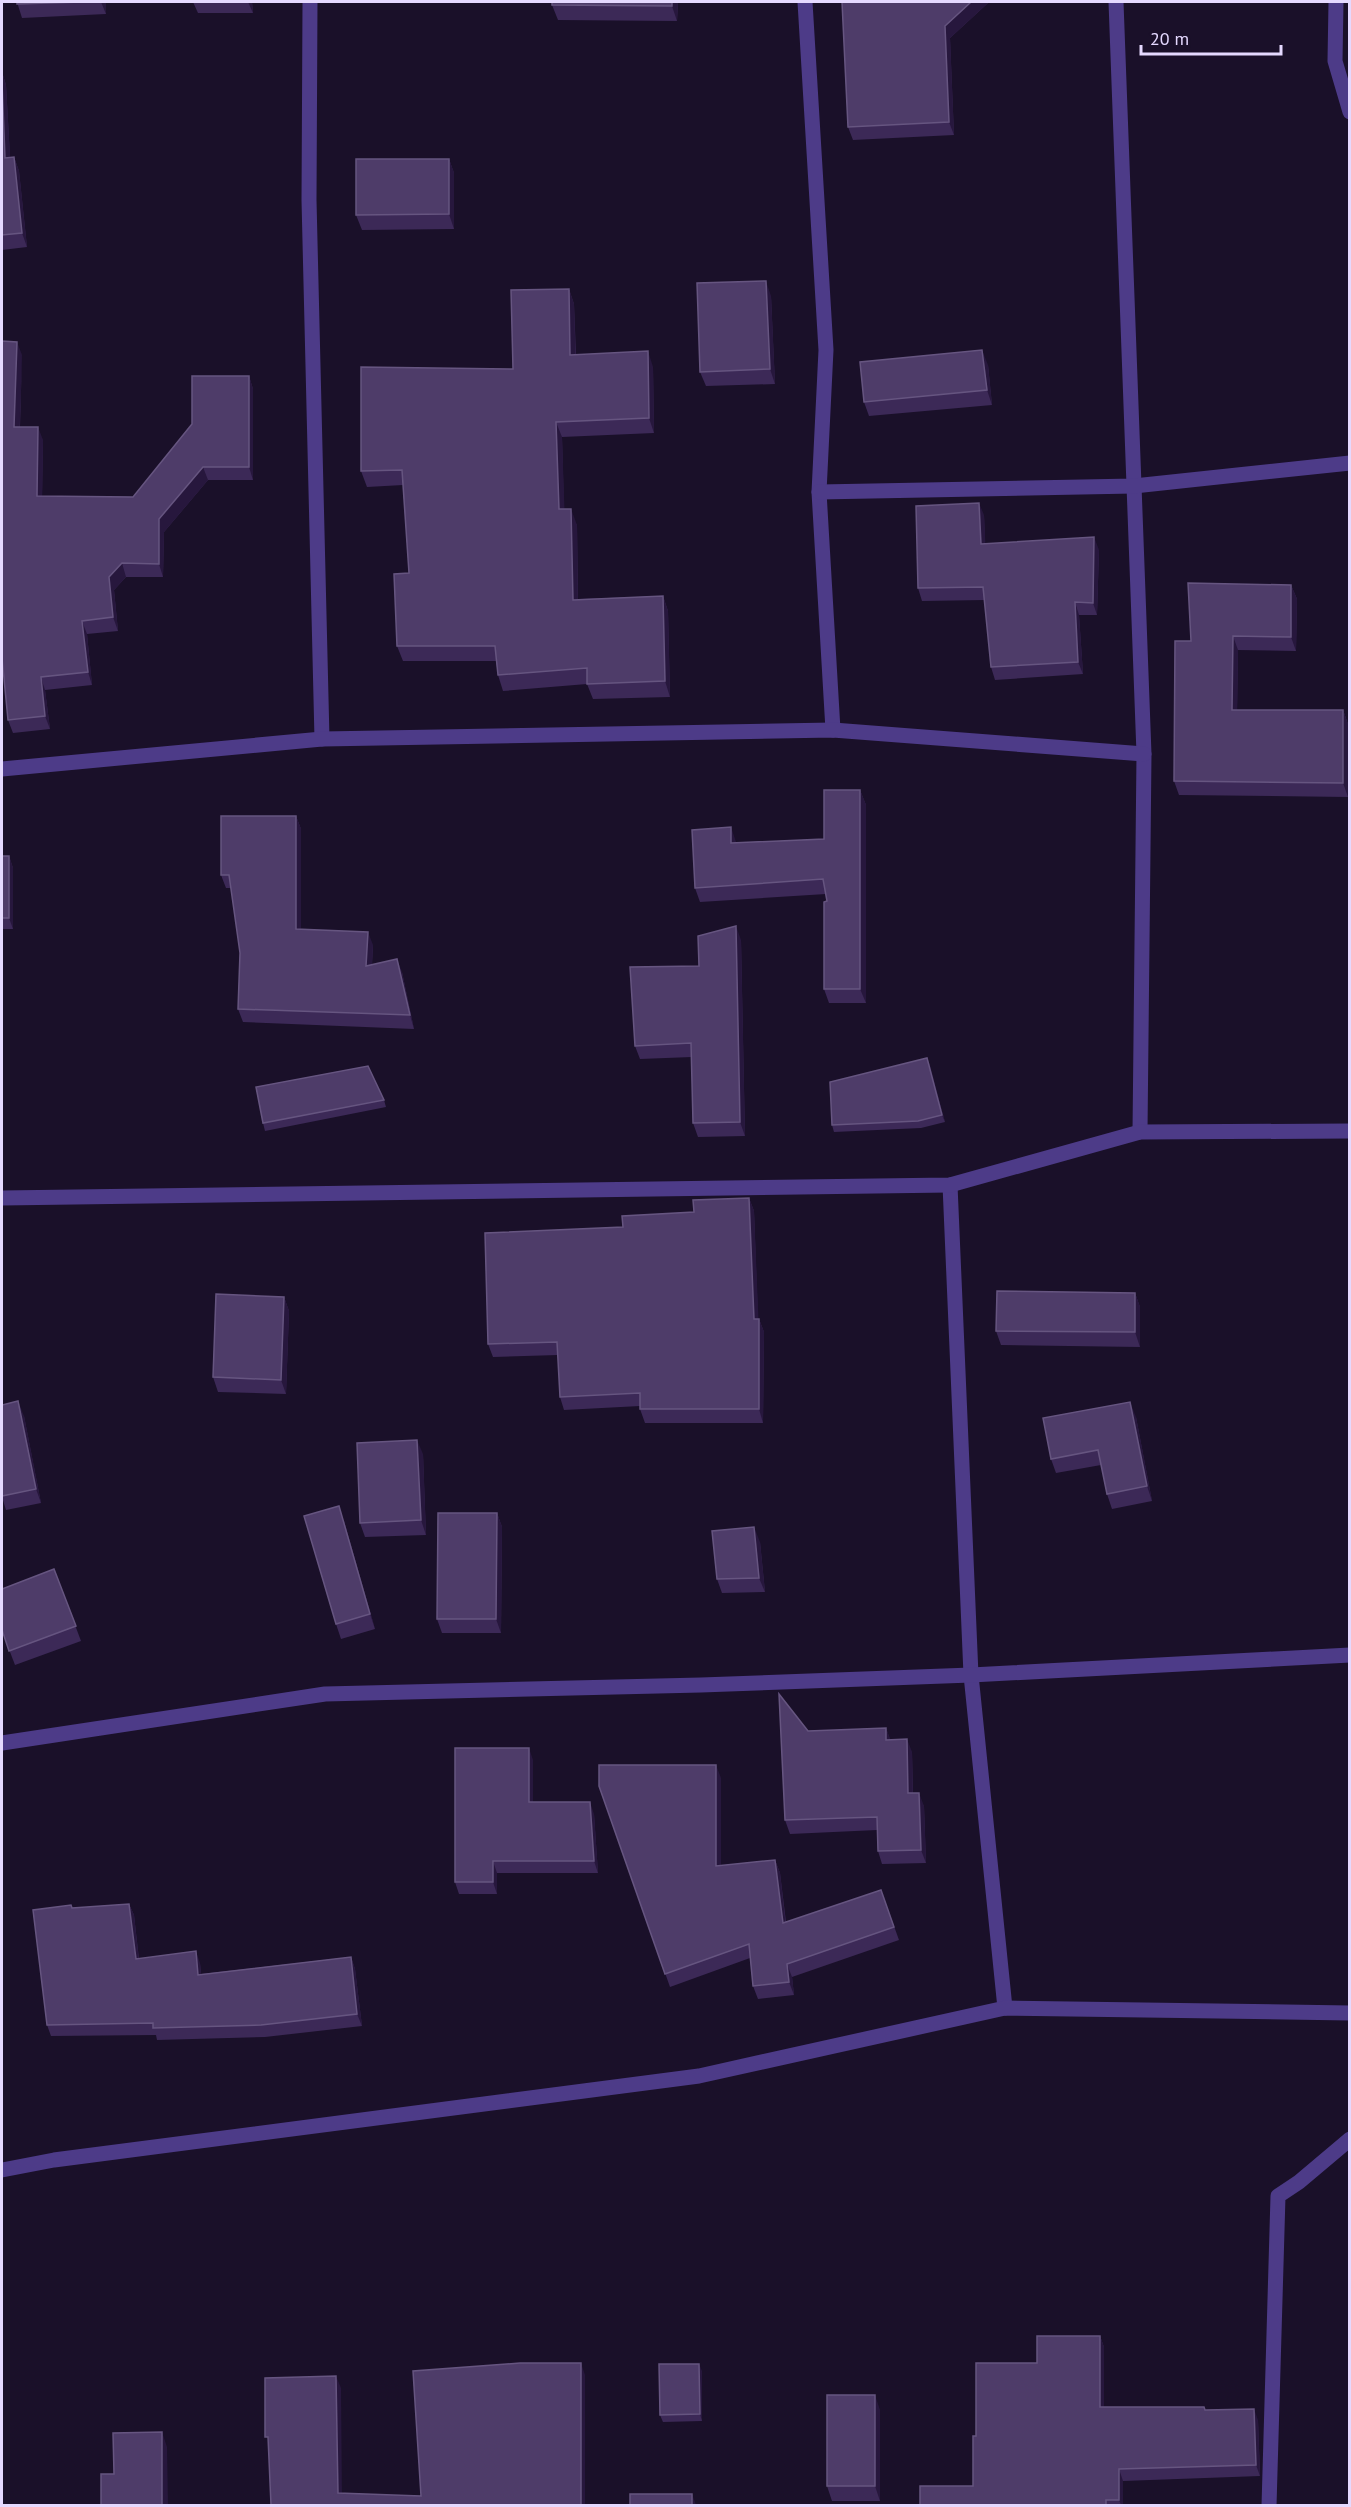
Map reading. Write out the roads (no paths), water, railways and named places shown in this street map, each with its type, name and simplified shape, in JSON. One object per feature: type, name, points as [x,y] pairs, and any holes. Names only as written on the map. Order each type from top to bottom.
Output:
[{"type":"street","points":[[310,2],[309,200],[322,739]]},
{"type":"street","points":[[805,2],[826,350],[819,492],[833,730]]},
{"type":"street","points":[[1116,2],[1144,754],[1140,1132]]},
{"type":"street","points":[[1336,2],[1335,61],[1350,112]]},
{"type":"street","points":[[819,492],[1134,486],[1350,463]]},
{"type":"street","points":[[2,769],[322,739],[833,730],[1144,754]]},
{"type":"street","points":[[2,1198],[950,1185],[1140,1132],[1350,1131]]},
{"type":"street","points":[[950,1185],[971,1675],[1005,2008]]},
{"type":"street","points":[[2,1743],[325,1694],[701,1685],[971,1675],[1350,1656]]},
{"type":"street","points":[[2,2170],[54,2160],[699,2076],[1005,2008],[1350,2013]]},
{"type":"street","points":[[1269,2505],[1278,2196],[1299,2182],[1350,2139]]}]
